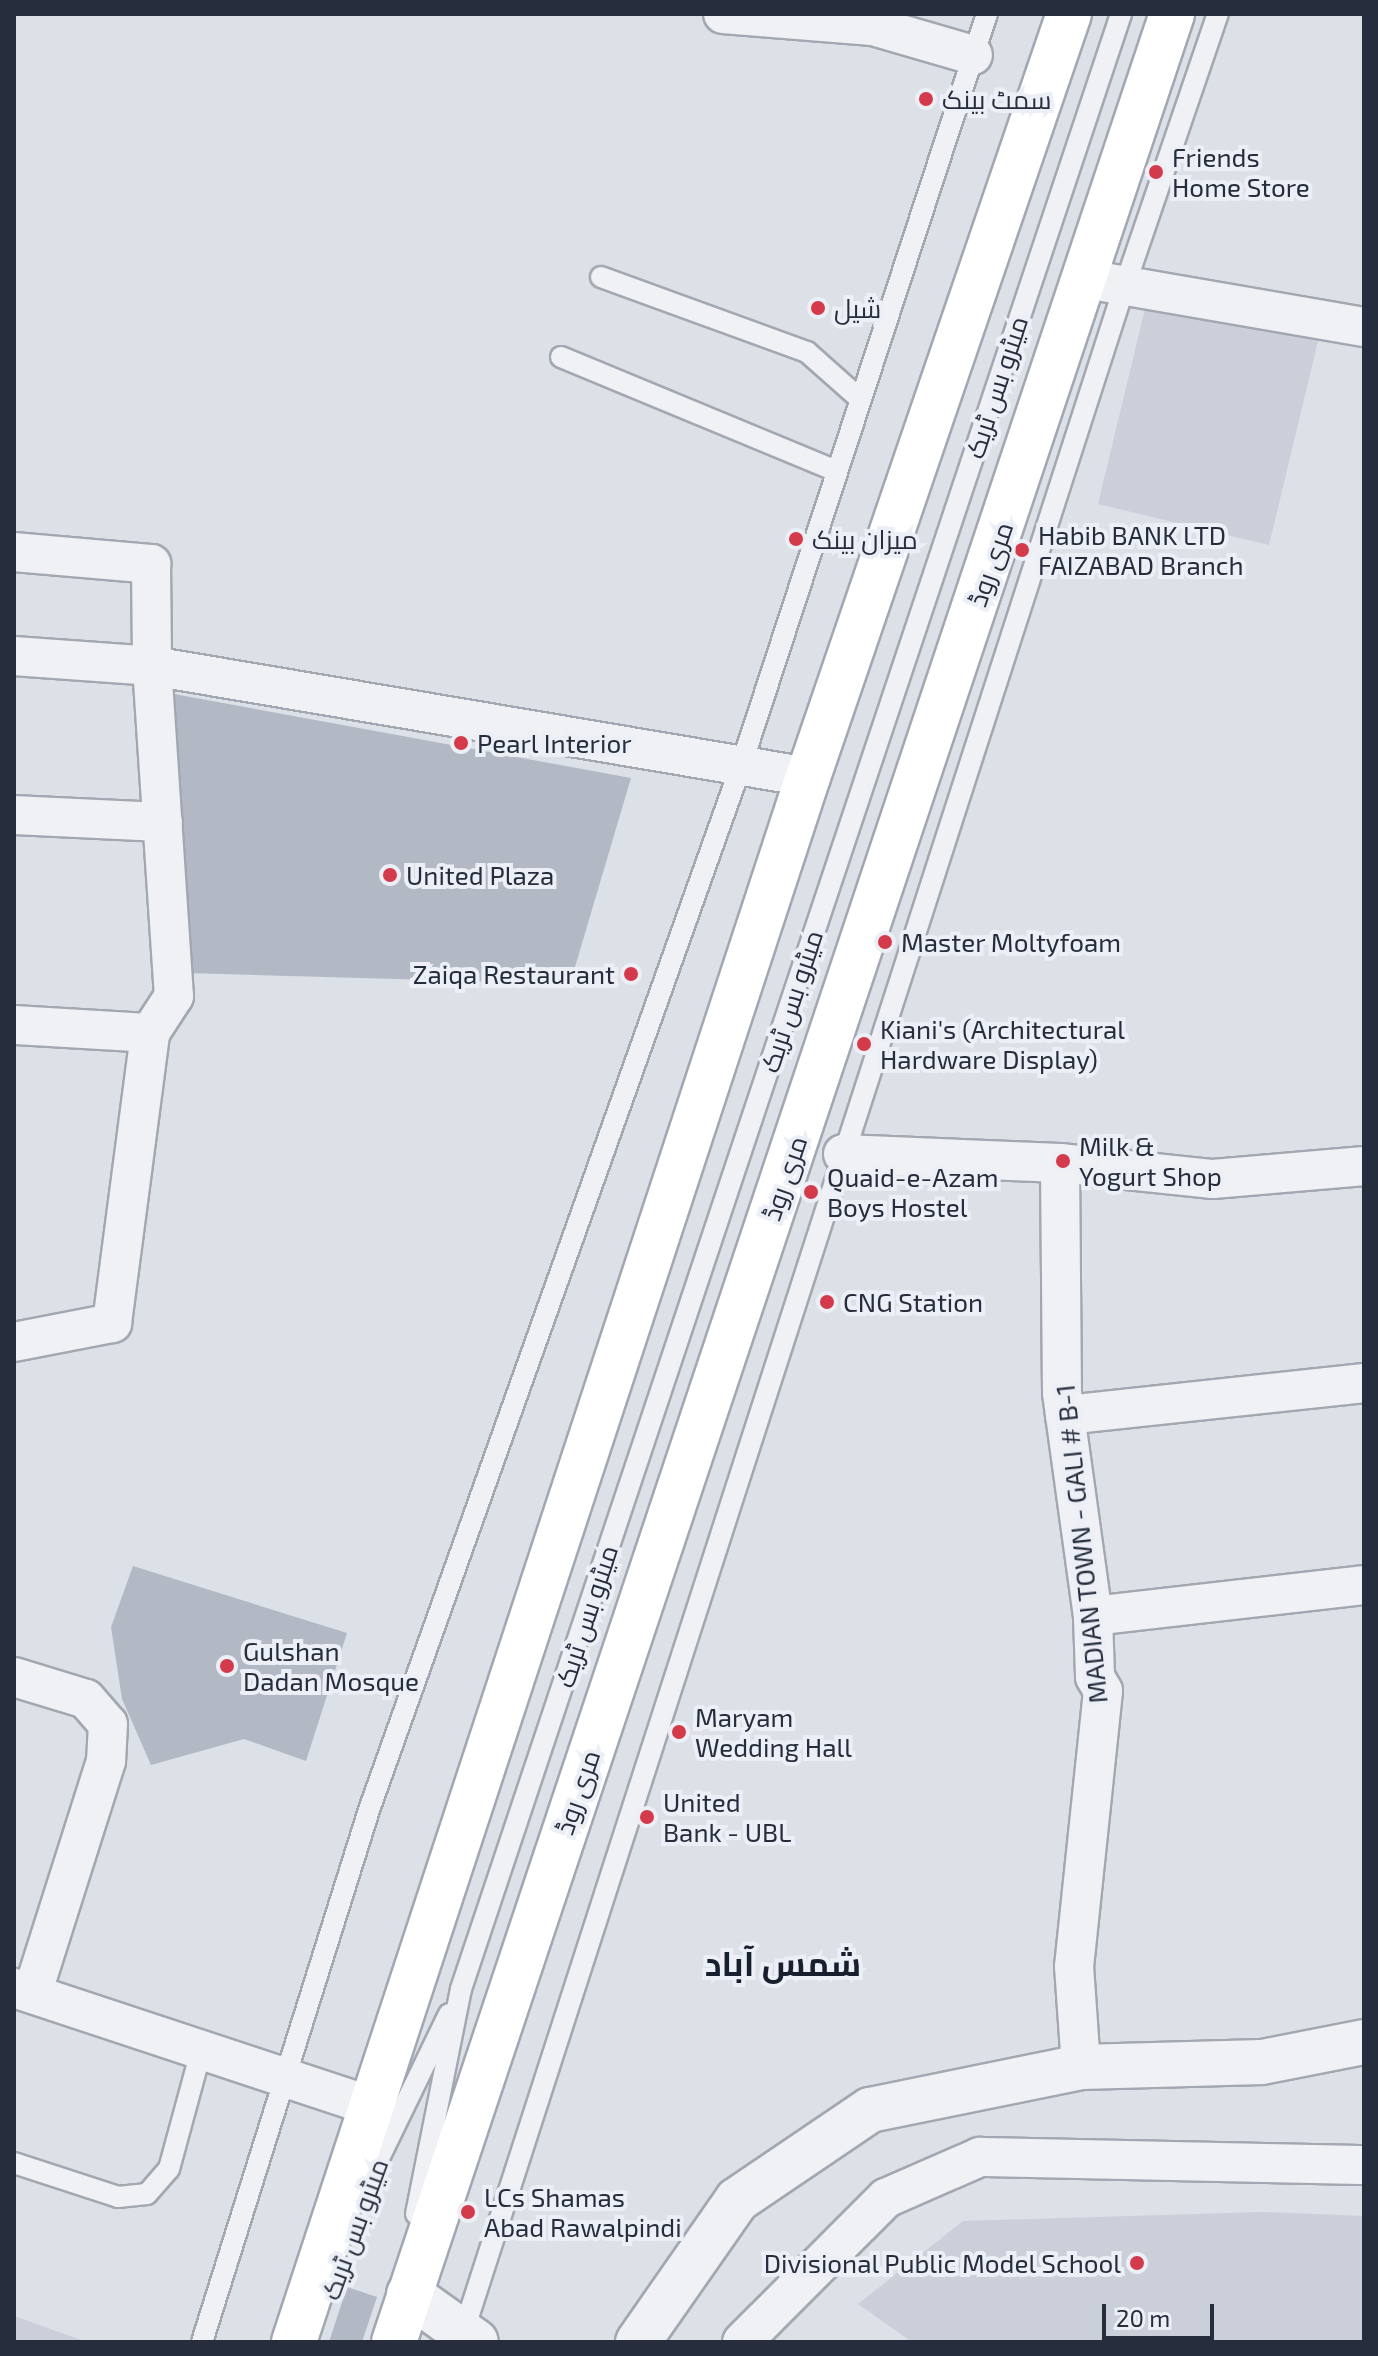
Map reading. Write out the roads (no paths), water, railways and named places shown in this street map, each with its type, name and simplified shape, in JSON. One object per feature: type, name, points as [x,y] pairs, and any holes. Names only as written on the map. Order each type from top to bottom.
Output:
[{"type":"main road","points":[[294,2342],[808,777],[1069,14]]},
{"type":"main road","name":"مری روڈ","points":[[394,2342],[1105,282],[1172,14]]},
{"type":"street","points":[[723,14],[873,26],[973,55]]},
{"type":"street","points":[[1105,282],[1364,327]]},
{"type":"street","points":[[14,552],[151,564],[152,666],[174,996],[150,1033],[112,1323],[14,1342]]},
{"type":"street","points":[[14,656],[152,666],[808,777]]},
{"type":"street","points":[[14,815],[163,822]]},
{"type":"street","points":[[14,1025],[150,1033]]},
{"type":"street","points":[[843,1154],[1060,1163],[1213,1179],[1364,1166]]},
{"type":"street","name":"MADIAN TOWN - GALI # B-1","points":[[1060,1163],[1065,1415],[1093,1616],[1095,1677],[1103,1691],[1074,1966],[1081,2067]]},
{"type":"street","points":[[1065,1415],[1364,1383]]},
{"type":"street","points":[[1093,1616],[1364,1585]]},
{"type":"street","points":[[14,1677],[86,1699],[108,1724],[106,1761],[23,1991],[373,2107]]},
{"type":"street","points":[[638,2342],[737,2200],[870,2110],[1081,2067],[1262,2062],[1364,2042]]},
{"type":"street","points":[[742,2342],[886,2198],[980,2157],[1364,2165]]},
{"type":"street","points":[[409,2294],[469,2338]]},
{"type":"lane","points":[[202,2342],[369,1810],[741,766],[987,14]]},
{"type":"lane","name":"میٹرو بس ٹریک","points":[[375,2342],[419,2204],[461,1989],[1121,14]]},
{"type":"lane","points":[[469,2338],[843,1154],[1105,282],[1218,14]]},
{"type":"lane","points":[[601,277],[807,352],[860,399]]},
{"type":"lane","points":[[561,357],[836,471]]},
{"type":"lane","name":"میٹرو بس ٹریک","points":[[313,2342],[366,2183],[461,1989]]},
{"type":"lane","points":[[14,2163],[118,2197],[147,2194],[169,2169],[201,2051]]},
{"type":"place","name":"سمٹ بینک","points":[[926,99]]},
{"type":"place","name":"Friends Home Store","points":[[1156,172]]},
{"type":"place","name":"شیل","points":[[818,308]]},
{"type":"place","name":"میزان بینک","points":[[796,539]]},
{"type":"place","name":"Habib BANK LTD FAIZABAD Branch","points":[[1022,550]]},
{"type":"place","name":"Pearl Interior","points":[[461,743]]},
{"type":"place","name":"United Plaza","points":[[390,875]]},
{"type":"place","name":"Master Moltyfoam","points":[[885,942]]},
{"type":"place","name":"Zaiqa Restaurant","points":[[631,974]]},
{"type":"place","name":"Kiani's (Architectural Hardware Display)","points":[[864,1044]]},
{"type":"place","name":"Milk & Yogurt Shop","points":[[1063,1161]]},
{"type":"place","name":"Quaid-e-Azam Boys Hostel","points":[[811,1192]]},
{"type":"place","name":"CNG Station","points":[[827,1302]]},
{"type":"place","name":"Gulshan Dadan Mosque","points":[[227,1666]]},
{"type":"place","name":"Maryam Wedding Hall","points":[[679,1732]]},
{"type":"place","name":"United Bank - UBL","points":[[647,1817]]},
{"type":"place","name":"LCs Shamas Abad Rawalpindi","points":[[468,2212]]},
{"type":"place","name":"Divisional Public Model School","points":[[1137,2263]]},
{"type":"district","name":"شمس آباد","points":[[783,1963]]}]
